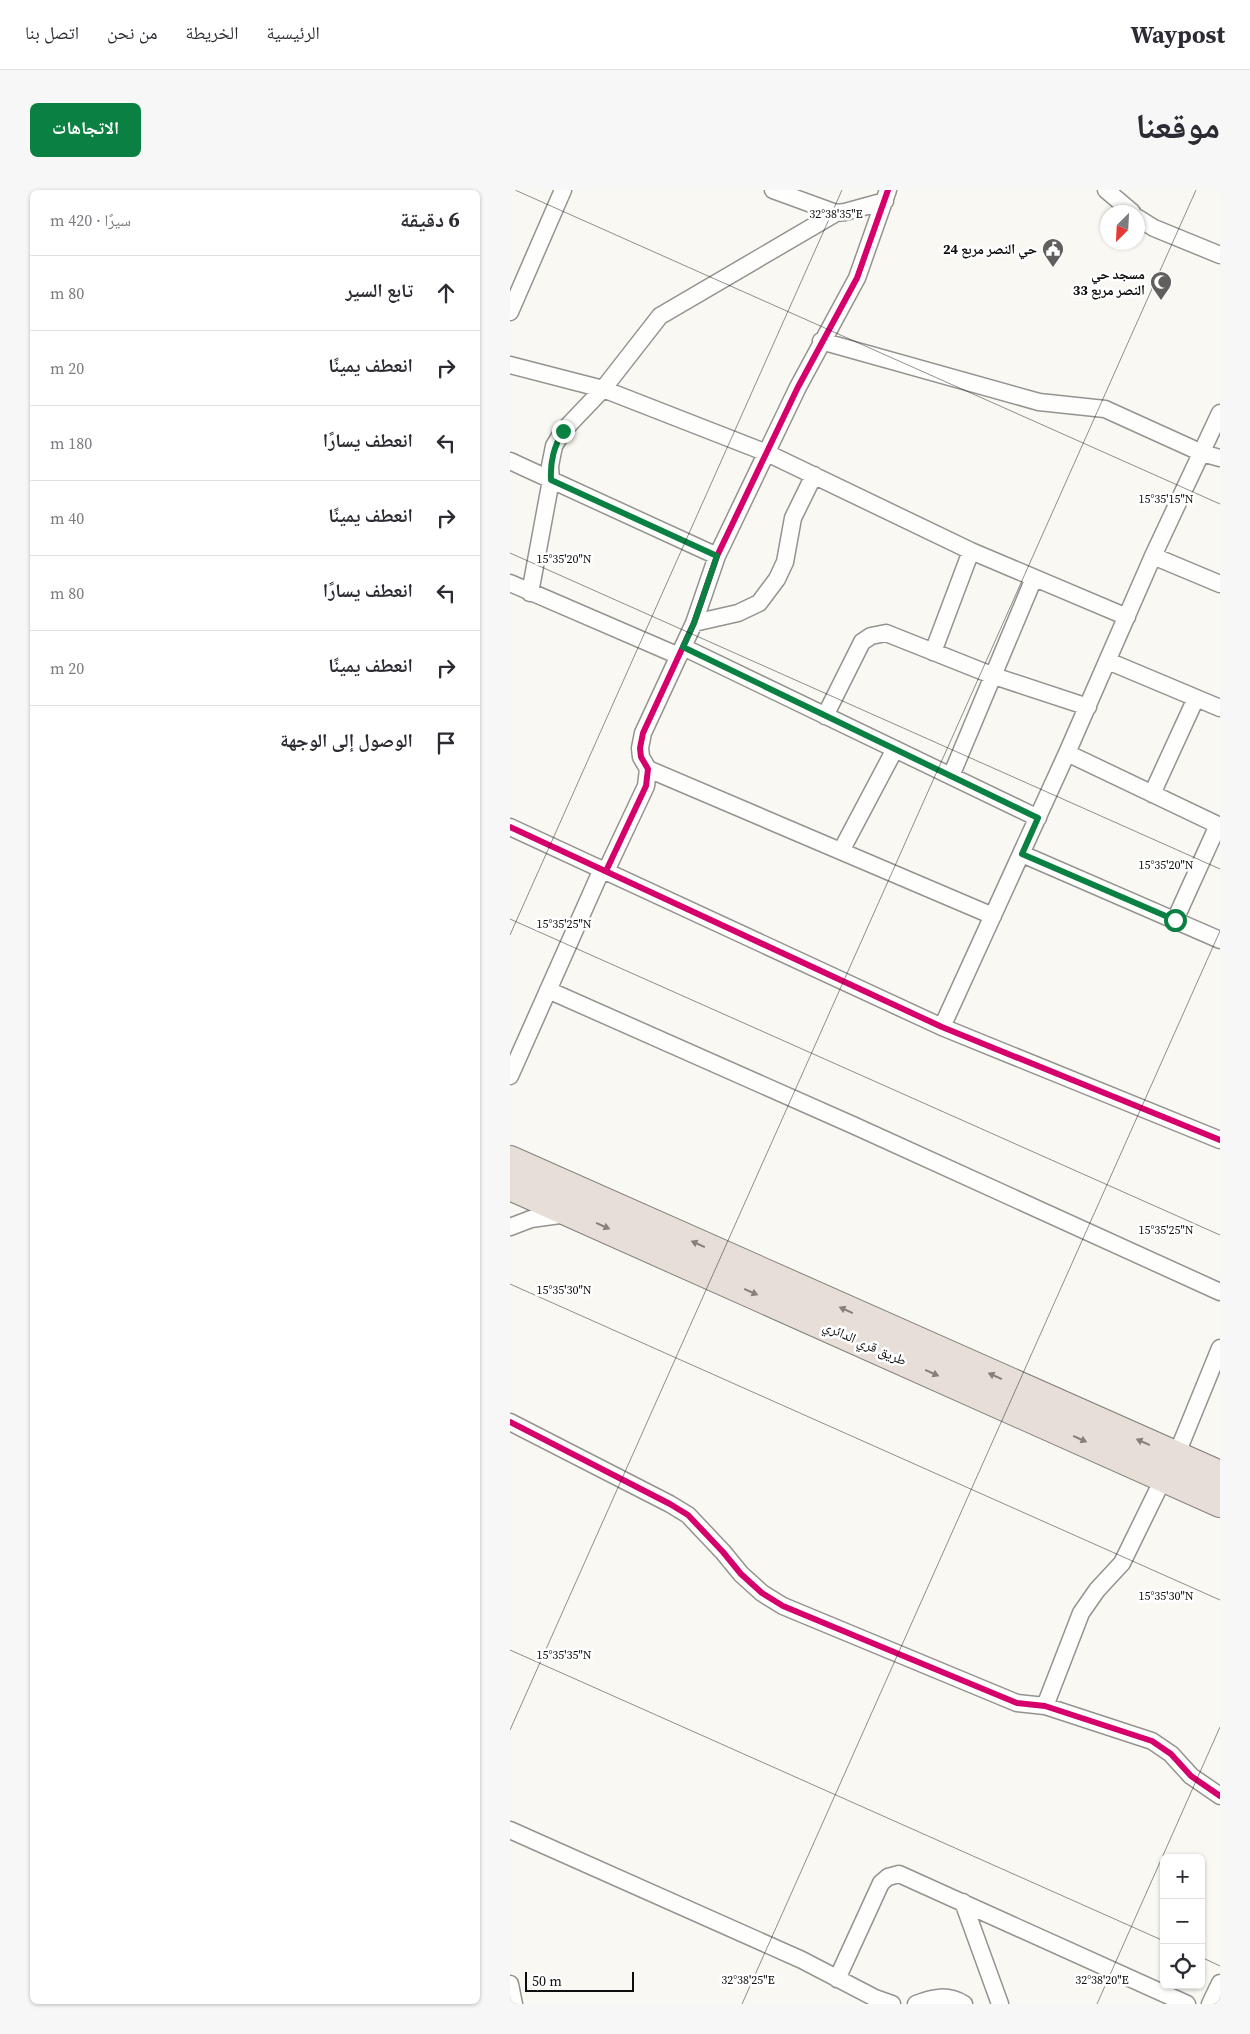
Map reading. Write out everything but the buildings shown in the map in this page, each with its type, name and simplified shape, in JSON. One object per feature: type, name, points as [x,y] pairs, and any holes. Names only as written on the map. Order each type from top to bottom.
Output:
[{"type":"highway","name":"طريق قري الدائري","points":[[510,1160],[1170,1467],[1220,1503]]},
{"type":"highway","name":"طريق قري الدائري","points":[[510,1186],[1170,1467],[1220,1475]]},
{"type":"street","points":[[510,312],[563,190]]},
{"type":"street","points":[[773,190],[836,213]]},
{"type":"street","points":[[1106,190],[1124,205]]},
{"type":"street","points":[[530,593],[551,480],[550,466],[554,446],[563,431],[603,389],[660,316],[836,213],[845,212],[886,196]]},
{"type":"street","points":[[886,196],[857,278],[821,341],[717,556],[694,623],[643,733],[640,748],[641,757],[648,769],[993,916]]},
{"type":"street","points":[[1145,222],[1154,228],[1220,255]]},
{"type":"street","points":[[821,341],[1039,402],[1105,409],[1202,453],[1220,458]]},
{"type":"street","points":[[510,365],[603,389],[767,453],[971,551],[1127,617]]},
{"type":"street","points":[[942,1026],[1068,753],[1153,556],[1220,413]]},
{"type":"street","points":[[510,461],[717,556]]},
{"type":"street","points":[[694,623],[738,613],[759,603],[777,578],[785,562],[793,518],[814,475]]},
{"type":"street","points":[[932,652],[971,551]]},
{"type":"street","points":[[1153,556],[1220,584]]},
{"type":"street","points":[[951,776],[1034,578]]},
{"type":"street","points":[[510,583],[530,593],[681,651],[825,716],[1038,818]]},
{"type":"street","points":[[825,716],[862,642],[871,636],[886,633],[994,676],[1088,707]]},
{"type":"street","points":[[1108,661],[1220,708]]},
{"type":"street","points":[[1152,794],[1196,698]]},
{"type":"street","points":[[841,851],[894,749]]},
{"type":"street","points":[[1068,753],[1219,826],[1175,920]]},
{"type":"street","points":[[510,1076],[604,870],[646,786],[648,769]]},
{"type":"street","points":[[510,827],[942,1026],[1220,1140]]},
{"type":"street","points":[[1022,854],[1220,940]]},
{"type":"street","points":[[548,990],[846,1122],[1220,1292]]},
{"type":"street","points":[[510,1227],[531,1219],[572,1213]]},
{"type":"street","points":[[1045,1706],[1081,1613],[1097,1590],[1122,1563],[1170,1467],[1220,1348]]},
{"type":"street","points":[[510,1422],[688,1515],[724,1552],[741,1574],[762,1593],[783,1606],[1017,1703],[1045,1706],[1152,1741],[1171,1754],[1191,1776],[1220,1796]]},
{"type":"street","points":[[510,1830],[802,1960],[875,1998],[892,2004]]},
{"type":"street","points":[[837,1978],[881,1883],[888,1877],[899,1874],[1187,2004]]},
{"type":"street","points":[[963,1902],[1000,2004]]},
{"type":"street","points":[[1210,2004],[1220,1983]]},
{"type":"street","points":[[510,1984],[514,2004]]},
{"type":"street","points":[[916,2004],[928,1999],[944,1997],[964,2004]]},
{"type":"cycle path","points":[[606,871],[646,786],[648,769],[641,757],[640,748],[643,733],[694,623],[717,556],[798,387],[857,278],[888,190]]},
{"type":"cycle path","points":[[510,827],[942,1027],[1220,1140]]},
{"type":"cycle path","points":[[510,1422],[688,1515],[741,1574],[762,1593],[783,1606],[1017,1703],[1045,1706],[1152,1741],[1171,1754],[1191,1776],[1220,1796]]},
{"type":"place","name":"حي النصر مربع 24","points":[[1053,268]]},
{"type":"place","name":"مسجد حي النصر مربع 33","points":[[1161,301]]},
{"type":"route","points":[[563,431],[554,446],[550,466],[551,480],[717,556],[694,623],[683,647],[1038,818],[1022,854],[1175,920]]}]
